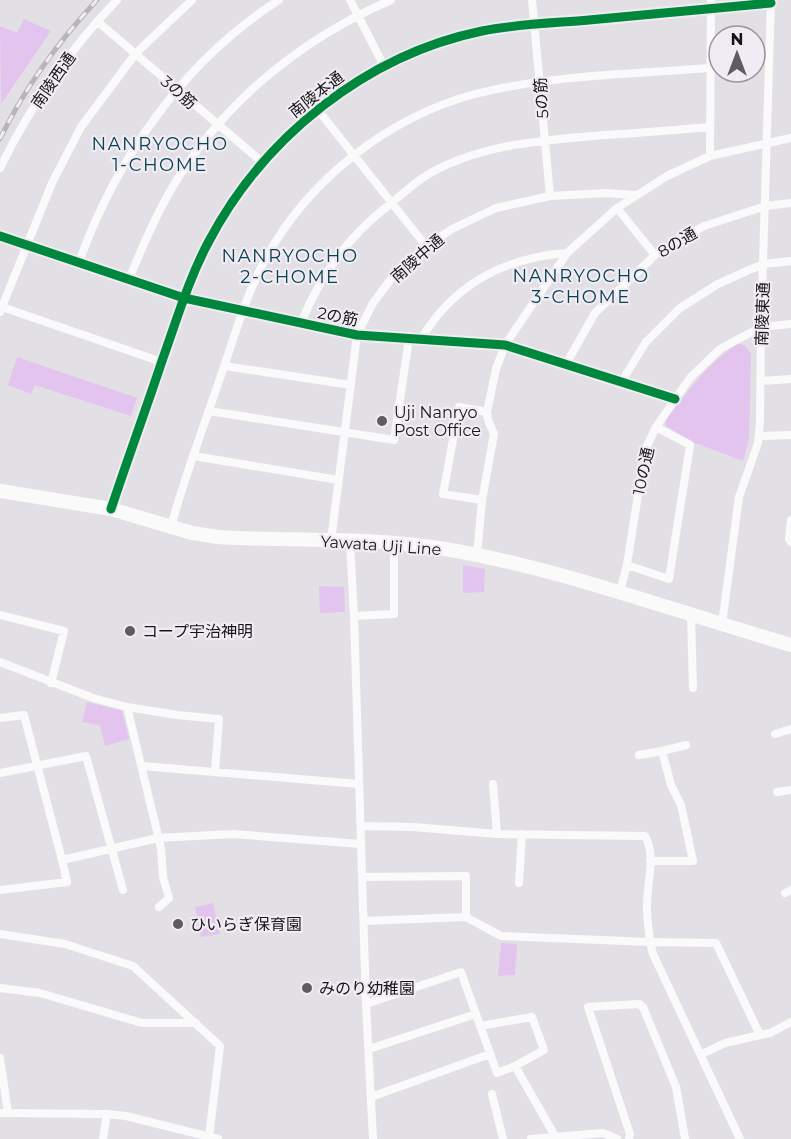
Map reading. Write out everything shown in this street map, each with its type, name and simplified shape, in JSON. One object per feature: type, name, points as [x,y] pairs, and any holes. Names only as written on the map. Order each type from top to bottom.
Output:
[{"type":"main road","name":"Yawata Uji Line","points":[[0,491],[111,509],[171,527],[218,537],[394,543],[477,555],[573,577],[791,644]]},
{"type":"street","name":"南陵西通","points":[[0,168],[18,132],[69,57],[117,0]]},
{"type":"street","points":[[162,362],[1,310],[52,183],[81,127],[136,53],[192,0]]},
{"type":"street","points":[[79,262],[98,214],[122,168],[177,90],[221,45],[279,0]]},
{"type":"street","points":[[350,0],[384,66]]},
{"type":"street","points":[[129,279],[150,228],[172,187],[217,124],[258,83],[300,50],[358,14],[391,0]]},
{"type":"street","name":"5の筋","points":[[532,0],[550,196]]},
{"type":"street","name":"南陵本通","points":[[111,509],[199,261],[218,225],[262,162],[318,110],[384,66],[433,45],[467,34],[535,24],[711,5],[771,1]]},
{"type":"street","name":"南陵東通","points":[[722,624],[739,497],[759,436],[771,1]]},
{"type":"street","points":[[711,5],[711,24]]},
{"type":"street","name":"3の筋","points":[[97,21],[262,162]]},
{"type":"street","points":[[171,527],[243,310],[265,260],[282,232],[306,201],[354,155],[403,123],[437,107],[474,95],[539,82],[707,68]]},
{"type":"street","points":[[710,84],[710,156]]},
{"type":"street","points":[[318,110],[426,246]]},
{"type":"street","points":[[301,323],[312,296],[337,256],[361,229],[422,179],[459,161],[492,150],[544,140],[709,127]]},
{"type":"street","points":[[477,555],[482,500],[494,435],[487,412],[496,369],[505,345],[567,253],[617,207],[667,176],[710,156],[791,138]]},
{"type":"street","name":"南陵中通","points":[[331,541],[357,335],[383,289],[406,263],[426,246],[452,229],[482,214],[510,204],[550,196],[606,193],[635,195]]},
{"type":"street","name":"8の通","points":[[567,364],[595,313],[655,255],[704,226],[766,206],[791,203]]},
{"type":"street","points":[[617,207],[655,255]]},
{"type":"street","name":"2の筋","points":[[0,236],[184,298],[357,335],[505,345],[675,399]]},
{"type":"street","points":[[421,339],[450,300],[472,283],[495,270],[520,261],[567,253]]},
{"type":"street","points":[[622,381],[646,342],[680,308],[718,285],[764,264],[791,261]]},
{"type":"street","points":[[761,327],[791,324]]},
{"type":"street","name":"10の通","points":[[620,591],[627,565],[645,450],[656,427],[690,378],[708,359],[733,341],[761,327]]},
{"type":"street","points":[[209,411],[394,440],[409,339]]},
{"type":"street","points":[[225,366],[351,385]]},
{"type":"street","points":[[761,381],[791,379]]},
{"type":"street","points":[[482,500],[443,495],[459,407],[487,412]]},
{"type":"street","points":[[627,565],[669,579],[690,445],[656,427]]},
{"type":"street","points":[[759,436],[791,435]]},
{"type":"street","points":[[194,456],[338,480]]},
{"type":"street","points":[[791,520],[789,539],[791,542]]},
{"type":"street","points":[[350,542],[373,1139]]},
{"type":"street","points":[[354,616],[394,614],[394,543]]},
{"type":"street","points":[[0,615],[64,632],[51,683]]},
{"type":"street","points":[[691,615],[693,688]]},
{"type":"street","points":[[0,662],[93,698],[127,707],[219,719],[215,772]]},
{"type":"street","points":[[127,707],[158,838],[163,877],[169,898],[159,907]]},
{"type":"street","points":[[0,718],[24,715],[67,882],[0,890]]},
{"type":"street","points":[[775,735],[791,729]]},
{"type":"street","points":[[639,755],[686,745]]},
{"type":"street","points":[[650,861],[693,861],[681,805],[671,785],[662,751]]},
{"type":"street","points":[[0,773],[86,756],[123,890]]},
{"type":"street","points":[[142,766],[359,784]]},
{"type":"street","points":[[493,784],[497,834]]},
{"type":"street","points":[[777,792],[791,790]]},
{"type":"street","points":[[361,826],[413,827],[497,834],[645,836],[649,843],[650,861],[646,907],[653,954],[740,1139]]},
{"type":"street","points":[[62,860],[158,838],[233,834],[361,844]]},
{"type":"street","points":[[519,883],[522,834]]},
{"type":"street","points":[[363,877],[466,876],[466,917]]},
{"type":"street","points":[[365,921],[466,917],[501,936],[716,943],[760,1035]]},
{"type":"street","points":[[0,934],[65,944],[133,966],[196,1023],[220,1046],[214,1138],[194,1136],[126,1116],[4,1113],[0,1058]]},
{"type":"street","points":[[366,1004],[461,972],[476,1014],[480,1026],[490,1054],[497,1072],[515,1066],[544,1050],[532,1017],[480,1026]]},
{"type":"street","points":[[0,988],[40,993],[141,1023],[196,1023]]},
{"type":"street","points":[[629,1139],[630,1134],[588,1007],[639,1004],[643,1007],[676,1087],[685,1139]]},
{"type":"street","points":[[369,1050],[476,1014]]},
{"type":"street","points":[[702,1054],[724,1043],[770,1033],[791,1022]]},
{"type":"street","points":[[371,1097],[490,1054]]},
{"type":"street","points":[[515,1066],[550,1138]]},
{"type":"street","points":[[492,1094],[503,1139]]},
{"type":"street","points":[[103,1139],[107,1114]]},
{"type":"street","points":[[531,1139],[605,1136],[617,1139]]},
{"type":"shaded area","points":[[24,19],[51,31],[1,104],[0,26],[17,33]]},
{"type":"shaded area","points":[[738,343],[745,346],[751,354],[749,439],[743,461],[695,443],[666,426],[666,420],[699,378],[716,360]]},
{"type":"shaded area","points":[[17,357],[137,398],[131,416],[35,385],[31,394],[8,385]]},
{"type":"shaded area","points":[[463,565],[485,569],[484,592],[463,593]]},
{"type":"shaded area","points":[[319,586],[344,587],[345,612],[320,613]]},
{"type":"shaded area","points":[[87,702],[122,711],[129,739],[105,746],[100,725],[82,722]]},
{"type":"shaded area","points":[[213,903],[220,934],[201,937],[195,907]]},
{"type":"shaded area","points":[[501,943],[517,944],[515,975],[498,976]]},
{"type":"railway","points":[[0,139],[43,66],[97,0]]},
{"type":"cycle path","points":[[111,509],[184,299],[209,241],[232,203],[259,168],[289,135],[323,106],[359,81],[398,59],[439,43],[482,31],[522,25],[771,3]]},
{"type":"cycle path","points":[[0,236],[184,298],[357,335],[505,345],[675,399]]},
{"type":"place","name":"Uji Nanryo Post Office","points":[[382,421]]},
{"type":"place","name":"コープ宇治神明","points":[[130,631]]},
{"type":"place","name":"ひいらぎ保育園","points":[[178,924]]},
{"type":"place","name":"みのり幼稚園","points":[[307,988]]},
{"type":"district","name":"NANRYOCHO 1-CHOME","points":[[160,154]]},
{"type":"district","name":"NANRYOCHO 2-CHOME","points":[[290,266]]},
{"type":"district","name":"NANRYOCHO 3-CHOME","points":[[581,286]]}]
